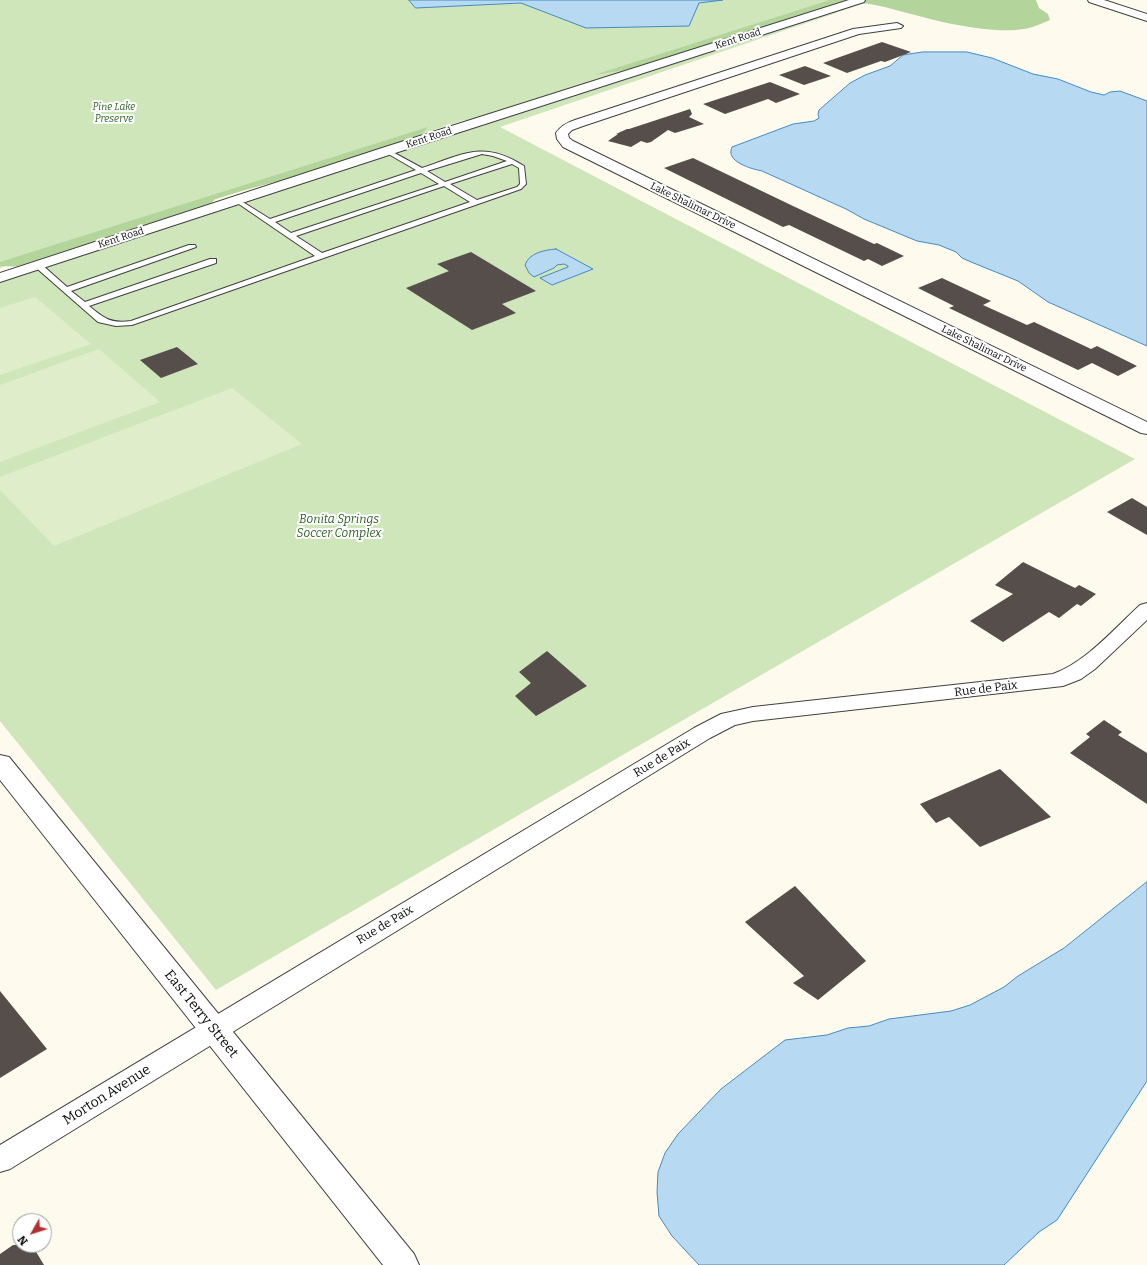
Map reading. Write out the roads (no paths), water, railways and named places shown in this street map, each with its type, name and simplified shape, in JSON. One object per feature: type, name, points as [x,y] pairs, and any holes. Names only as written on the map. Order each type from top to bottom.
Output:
[{"type":"street","name":"Kent Road","points":[[0,278],[387,151],[860,0]]},
{"type":"street","points":[[1093,0],[1147,18]]},
{"type":"street","name":"Lake Shalimar Drive","points":[[897,26],[857,31],[579,123],[568,127],[562,133],[563,139],[568,144],[588,154],[1147,429]]},
{"type":"street","name":"Rue de Paix","points":[[213,1029],[702,733],[728,719],[806,707],[967,692],[1056,681],[1074,674],[1088,664],[1147,609]]},
{"type":"street","name":"East Terry Street","points":[[0,763],[403,1265]]},
{"type":"street","name":"Morton Avenue","points":[[0,1160],[213,1029]]},
{"type":"lane","points":[[387,151],[476,202]]},
{"type":"lane","points":[[37,266],[106,322],[117,325],[132,324],[321,256],[519,188],[523,184],[522,167],[502,156],[483,152],[269,222]]},
{"type":"lane","points":[[289,236],[443,183],[513,161]]},
{"type":"lane","points":[[236,200],[321,256]]},
{"type":"lane","points":[[66,290],[192,247]]},
{"type":"lane","points":[[84,305],[213,261]]},
{"type":"water","points":[[409,0],[723,0],[699,3],[689,26],[586,28],[521,3],[416,8]]},
{"type":"water","points":[[922,52],[967,52],[992,58],[1033,74],[1058,79],[1091,92],[1104,95],[1110,92],[1120,91],[1147,101],[1147,346],[1048,302],[1018,281],[962,258],[956,252],[939,245],[917,241],[864,219],[846,209],[762,171],[752,169],[741,164],[732,157],[732,147],[793,124],[814,121],[819,118],[819,110],[850,83],[865,75],[890,66],[903,55]]},
{"type":"water","points":[[556,249],[593,269],[552,285],[540,278],[568,266],[564,264],[557,265],[554,268],[534,277],[529,273],[525,265],[533,255],[542,251]]},
{"type":"water","points":[[1147,882],[1147,1081],[1057,1220],[1039,1232],[1004,1265],[699,1265],[672,1236],[659,1216],[657,1192],[658,1172],[665,1153],[678,1134],[721,1089],[785,1040],[827,1035],[848,1028],[869,1026],[889,1019],[951,1011],[970,1005],[1004,987],[1018,976],[1064,948]]},
{"type":"park label","name":"Pine Lake Preserve","points":[[114,112]]},
{"type":"park label","name":"Bonita Springs Soccer Complex","points":[[339,527]]}]
